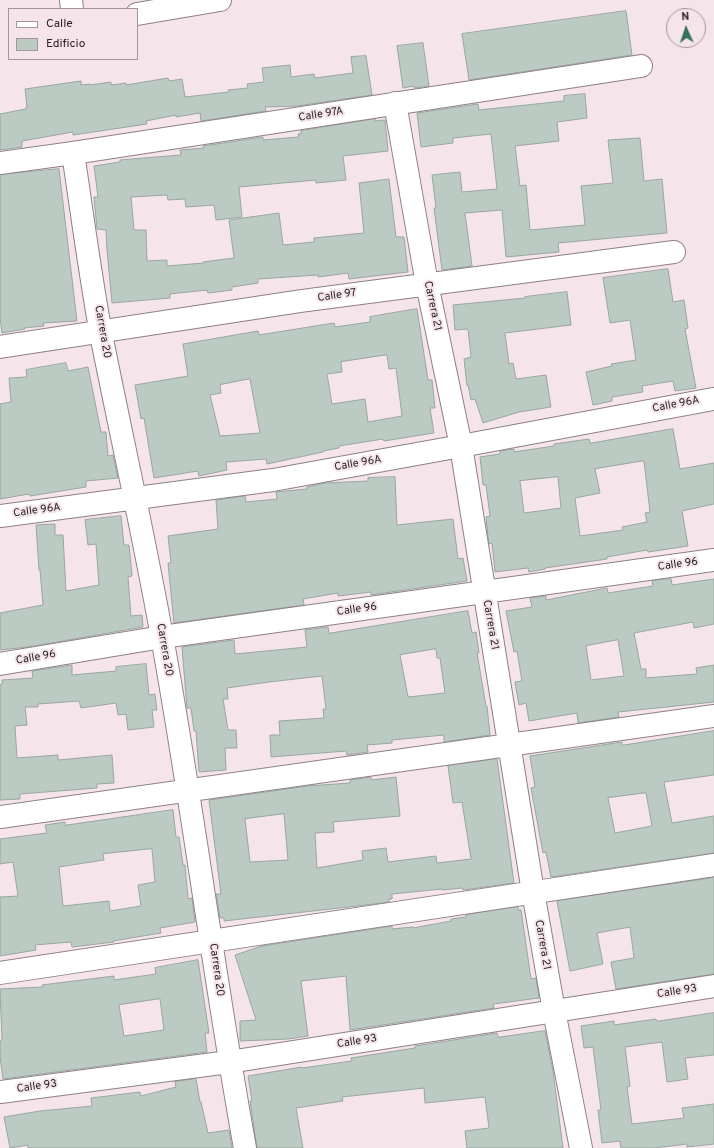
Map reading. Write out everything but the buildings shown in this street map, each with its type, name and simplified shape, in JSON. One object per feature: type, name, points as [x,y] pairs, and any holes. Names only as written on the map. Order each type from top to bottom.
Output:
[{"type":"street","points":[[138,14],[220,0]]},
{"type":"street","name":"Calle 97A","points":[[0,163],[641,66]]},
{"type":"street","name":"Carrera 21","points":[[395,103],[427,284],[461,446],[533,892],[580,1148]]},
{"type":"street","name":"Carrera 20","points":[[73,153],[101,332],[162,637],[212,941],[229,1062],[246,1148]]},
{"type":"street","name":"Calle 97","points":[[0,347],[427,284],[674,252]]},
{"type":"street","name":"Calle 96A","points":[[0,516],[273,480],[713,399]]},
{"type":"street","name":"Calle 96","points":[[0,664],[162,637],[714,560]]},
{"type":"street","points":[[0,817],[714,716]]},
{"type":"street","points":[[0,973],[714,865]]},
{"type":"street","name":"Calle 93","points":[[0,1092],[229,1062],[714,986]]}]
